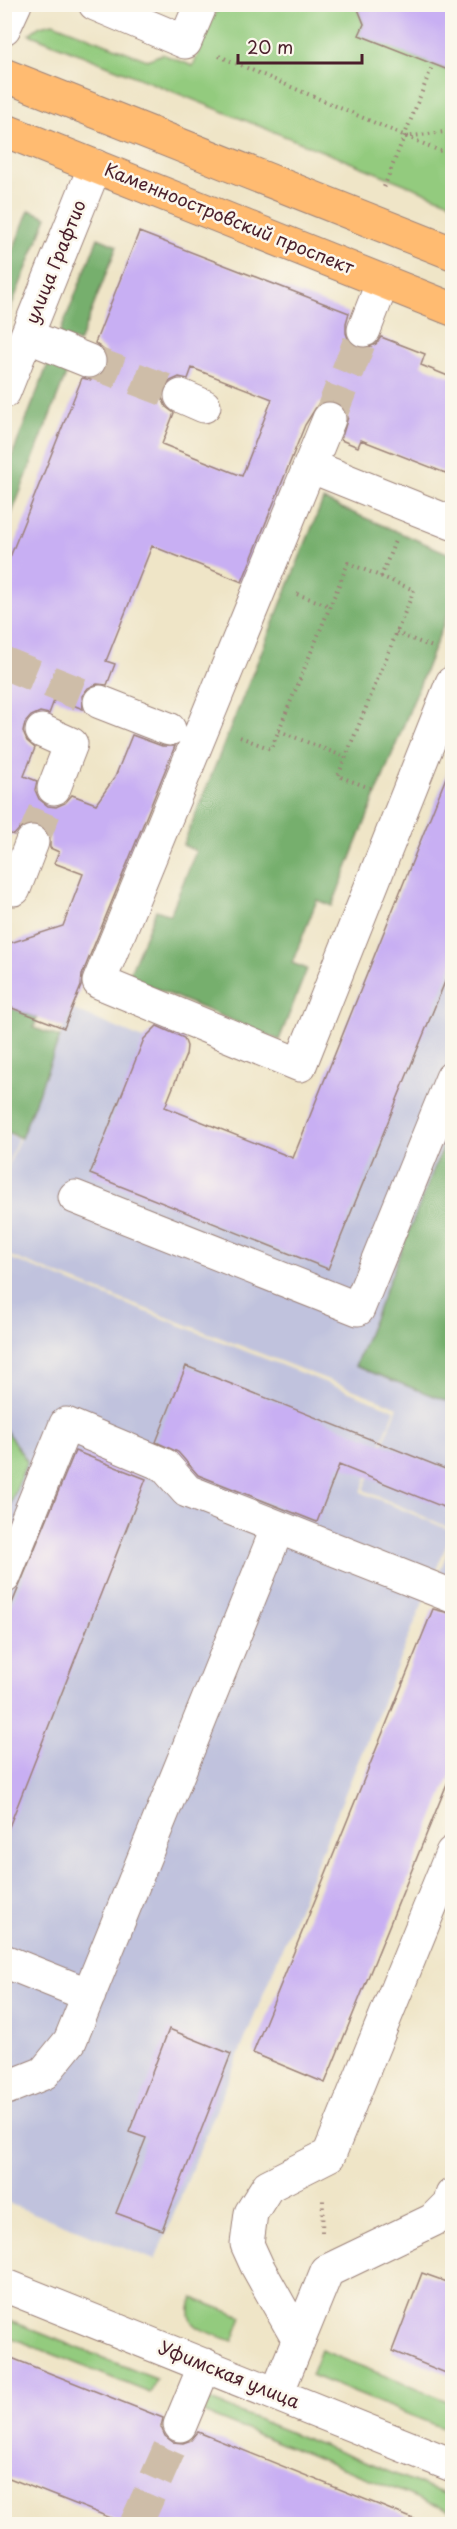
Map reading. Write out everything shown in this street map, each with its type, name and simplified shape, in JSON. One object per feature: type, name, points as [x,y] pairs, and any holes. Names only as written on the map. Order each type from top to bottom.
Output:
[{"type":"main road","points":[[4,75],[453,253]]},
{"type":"main road","name":"Каменноостровский проспект","points":[[4,130],[453,309]]},
{"type":"street","points":[[4,28],[15,4]]},
{"type":"street","points":[[95,4],[151,15],[185,42],[201,4]]},
{"type":"street","name":"улица Графтио","points":[[4,392],[95,166]]},
{"type":"street","points":[[364,330],[383,281]]},
{"type":"street","points":[[27,336],[89,361]]},
{"type":"street","points":[[329,419],[99,982],[300,1065],[453,683]]},
{"type":"street","points":[[310,466],[453,523]]},
{"type":"street","points":[[100,702],[169,729]]},
{"type":"street","points":[[42,731],[71,744],[54,788]]},
{"type":"street","points":[[4,886],[14,890],[32,842]]},
{"type":"street","points":[[75,1197],[358,1309],[453,1078]]},
{"type":"street","points":[[4,1577],[66,1424],[164,1465],[187,1491],[453,1596]]},
{"type":"street","points":[[4,2089],[44,2073],[70,2042],[278,1527]]},
{"type":"street","points":[[298,2339],[247,2244],[251,2214],[268,2186],[329,2155],[453,1853]]},
{"type":"street","points":[[4,1961],[89,1995]]},
{"type":"street","points":[[277,2393],[327,2271],[432,2220],[450,2203],[453,2195]]},
{"type":"street","name":"Уфимская улица","points":[[4,2285],[453,2465]]},
{"type":"street","points":[[180,2425],[205,2365]]},
{"type":"path","points":[[185,42],[453,156]]},
{"type":"path","points":[[384,188],[434,64]]},
{"type":"path","points":[[405,137],[453,131]]},
{"type":"path","points":[[271,749],[348,563],[414,590],[338,776]]},
{"type":"path","points":[[396,633],[443,651]]},
{"type":"path","points":[[279,731],[345,757]]},
{"type":"path","points":[[327,2271],[321,2219],[329,2155]]},
{"type":"shaded area","points":[[452,760],[452,1529],[364,1490],[398,1407],[5,1254],[4,1177],[71,1009],[143,1039],[158,1026],[169,1025],[177,1029],[184,1036],[186,1055],[165,1107],[293,1158]]},
{"type":"shaded area","points":[[5,1133],[18,1138],[5,1171]]},
{"type":"shaded area","points":[[4,1256],[395,1410],[361,1492],[452,1531],[155,2260],[5,2202]]},
{"type":"shaded area","points":[[452,1541],[452,1578],[439,1573]]},
{"type":"green space","points":[[219,5],[356,5],[364,24],[360,34],[452,72],[452,203],[29,34],[40,26],[53,23],[147,60],[162,54],[193,66]]},
{"type":"green space","points":[[29,210],[47,217],[5,322],[5,270]]},
{"type":"green space","points":[[98,238],[117,246],[79,343],[59,335]]},
{"type":"green space","points":[[50,359],[69,367],[5,531],[5,474]]},
{"type":"green space","points":[[323,500],[452,555],[452,603],[332,906],[317,900],[292,963],[307,969],[279,1040],[128,977],[156,910],[170,915],[196,851],[183,845]]},
{"type":"green space","points":[[4,1005],[37,1018],[34,1028],[60,1037],[21,1138],[5,1131]]},
{"type":"green space","points":[[452,1124],[452,1403],[355,1366]]},
{"type":"green space","points":[[5,1429],[27,1461],[5,1519]]},
{"type":"green space","points":[[193,2298],[242,2317],[233,2341],[206,2332],[194,2323],[190,2317]]},
{"type":"green space","points":[[5,2319],[156,2379],[150,2393],[5,2335]]},
{"type":"green space","points":[[321,2350],[452,2403],[452,2432],[311,2375]]},
{"type":"green space","points":[[209,2400],[452,2497],[452,2512],[204,2413]]},
{"type":"building","points":[[356,4],[453,4],[453,72],[359,35],[364,24]]},
{"type":"building","points":[[139,232],[349,313],[346,333],[349,341],[357,347],[367,348],[376,344],[381,337],[425,354],[421,365],[453,378],[453,476],[361,440],[358,447],[341,440],[348,417],[344,408],[336,401],[318,404],[305,425],[242,582],[152,546],[106,661],[115,664],[107,685],[97,684],[88,688],[82,696],[83,709],[55,698],[49,714],[40,712],[31,716],[25,723],[23,732],[27,741],[35,748],[24,776],[37,781],[35,790],[39,799],[48,806],[56,807],[65,803],[72,795],[96,804],[115,777],[132,735],[162,746],[175,746],[82,975],[81,986],[64,1028],[4,1005],[4,945],[63,926],[83,874],[54,863],[59,852],[50,848],[47,831],[39,825],[28,824],[14,835],[4,832],[4,572],[82,378],[91,380],[100,376],[107,367],[104,350],[95,343]],"holes":[[[192,368],[272,399],[242,476],[162,444],[174,413],[166,407],[162,398],[164,389],[170,381],[179,377],[188,379]]]},
{"type":"building","points":[[451,765],[453,962],[328,1269],[90,1174],[144,1039],[157,1026],[184,1038],[187,1046],[186,1055],[165,1107],[293,1158]]},
{"type":"building","points":[[186,1366],[453,1472],[453,1511],[339,1465],[317,1522],[198,1475],[178,1452],[156,1442]]},
{"type":"building","points":[[75,1451],[146,1479],[7,1832],[4,1832],[4,1623]]},
{"type":"building","points":[[433,1609],[453,1614],[453,1769],[325,2083],[253,2053]]},
{"type":"building","points":[[169,2029],[231,2054],[162,2230],[116,2213],[146,2138],[129,2132]]},
{"type":"building","points":[[422,2273],[453,2284],[453,2376],[392,2351]]},
{"type":"building","points":[[4,2355],[163,2418],[161,2427],[165,2436],[173,2442],[183,2443],[191,2440],[198,2432],[426,2524],[126,2524],[4,2476]]},
{"type":"tunnel","points":[[329,419],[364,330]]},
{"type":"tunnel","points":[[89,361],[181,396]]},
{"type":"tunnel","points":[[4,663],[100,702]]},
{"type":"tunnel","points":[[32,842],[54,788]]},
{"type":"tunnel","points":[[136,2524],[180,2425]]}]
